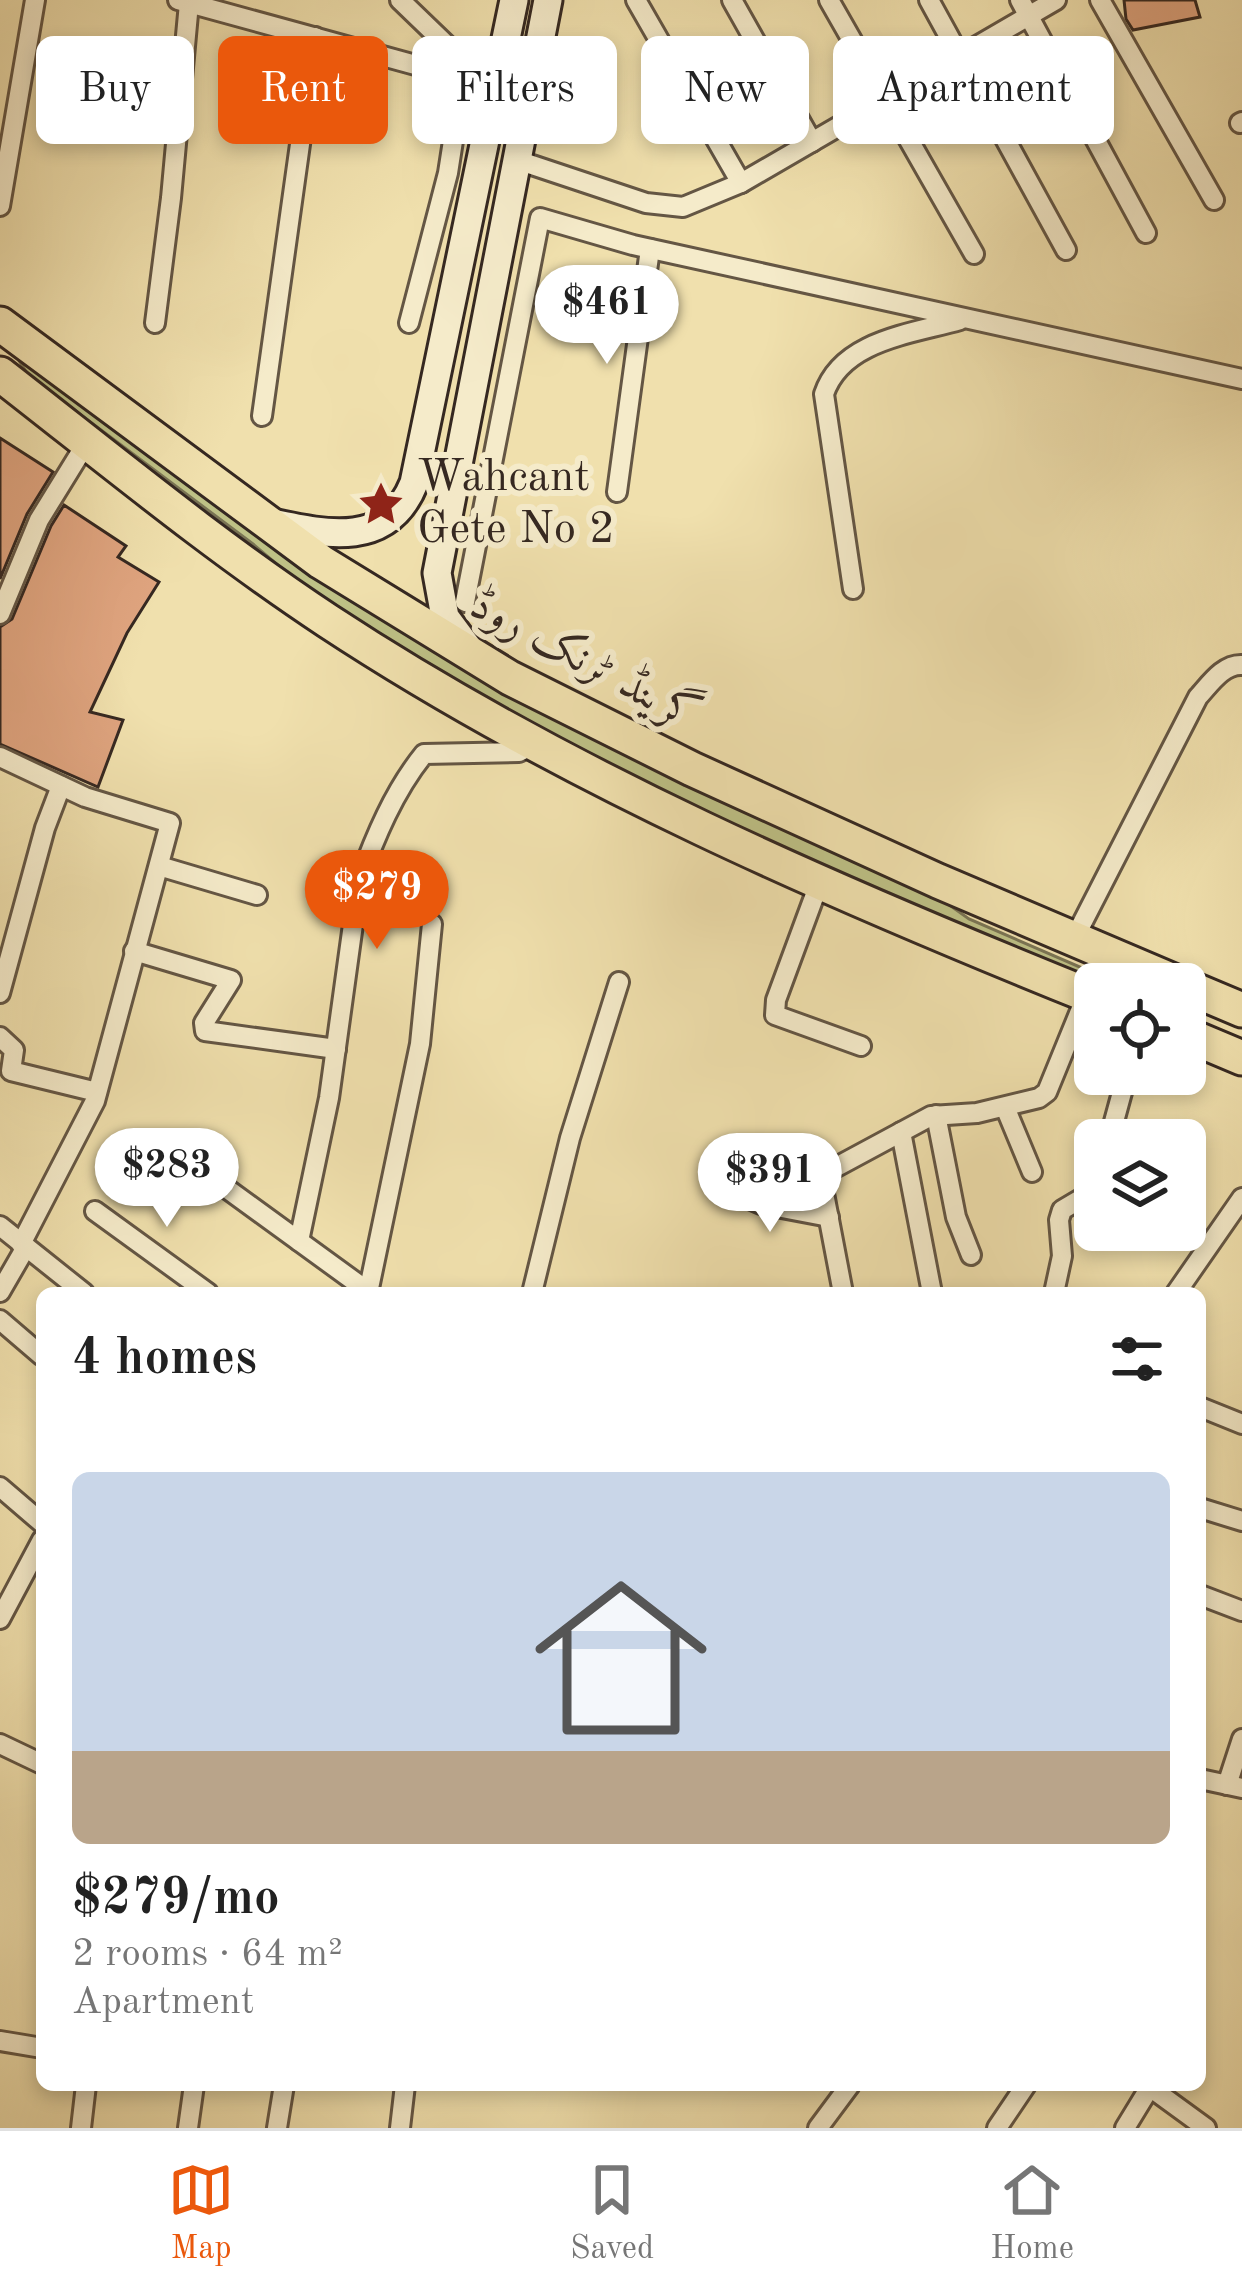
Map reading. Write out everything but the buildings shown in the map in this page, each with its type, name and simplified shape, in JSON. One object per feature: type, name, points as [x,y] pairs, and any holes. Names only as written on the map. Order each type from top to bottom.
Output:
[{"type":"highway","name":"گرینڈ ٹرنک روڈ","points":[[0,324],[262,521],[481,662],[692,770],[1131,963]]},
{"type":"highway","name":"گرینڈ ٹرنک روڈ","points":[[0,374],[148,492],[327,620],[536,743],[685,819],[1074,989]]},
{"type":"highway","name":"گرینڈ ٹرنک روڈ","points":[[1206,995],[1242,1010]]},
{"type":"highway","points":[[1206,1043],[1242,1058]]},
{"type":"main road","points":[[507,36],[514,0]]},
{"type":"main road","points":[[541,36],[548,0]]},
{"type":"main road","points":[[262,521],[352,534],[386,519],[406,503],[484,144]]},
{"type":"main road","points":[[481,662],[449,626],[437,573],[520,144]]},
{"type":"street","points":[[0,206],[35,0]]},
{"type":"street","points":[[400,0],[438,36]]},
{"type":"street","points":[[636,0],[741,183]]},
{"type":"street","points":[[732,0],[812,142]]},
{"type":"street","points":[[829,0],[849,36]]},
{"type":"street","points":[[929,0],[950,36]]},
{"type":"street","points":[[986,36],[1024,8],[1056,0]]},
{"type":"street","points":[[1100,0],[1214,200]]},
{"type":"street","points":[[155,323],[171,198],[183,1],[311,36]]},
{"type":"street","points":[[1024,8],[1146,233]]},
{"type":"street","points":[[517,160],[646,203],[683,207],[741,183],[833,130]]},
{"type":"street","points":[[262,416],[300,144]]},
{"type":"street","points":[[409,322],[453,144]]},
{"type":"street","points":[[911,144],[974,254]]},
{"type":"street","points":[[1009,144],[1066,250]]},
{"type":"street","points":[[465,602],[540,218],[650,249],[1242,379]]},
{"type":"street","points":[[617,492],[650,249]]},
{"type":"street","points":[[853,589],[824,394],[827,385],[859,350],[964,319]]},
{"type":"street","points":[[0,614],[39,520],[87,442]]},
{"type":"street","points":[[1074,939],[1198,697],[1219,674],[1242,665]]},
{"type":"street","points":[[299,1241],[336,1049],[359,881],[406,776],[424,754],[519,752],[536,743]]},
{"type":"street","points":[[0,757],[85,797],[170,823],[97,1092],[0,1292]]},
{"type":"street","points":[[0,993],[61,786]]},
{"type":"street","points":[[159,866],[257,895]]},
{"type":"street","points":[[820,880],[776,1000],[776,1015],[861,1046]]},
{"type":"street","points":[[370,1287],[420,1044],[432,924]]},
{"type":"street","points":[[134,952],[231,980],[204,1023],[205,1030],[336,1049]]},
{"type":"street","points":[[533,1287],[570,1138],[620,982]]},
{"type":"street","points":[[842,1287],[822,1184],[827,1172],[936,1115],[977,1114],[1039,1098],[1047,1092],[1074,1033]]},
{"type":"street","points":[[0,1037],[14,1050],[5,1076],[97,1092]]},
{"type":"street","points":[[1005,1107],[1032,1172]]},
{"type":"street","points":[[936,1115],[956,1217],[971,1255]]},
{"type":"street","points":[[901,1132],[931,1287]]},
{"type":"street","points":[[160,1141],[362,1287]]},
{"type":"street","points":[[729,1190],[760,1204],[829,1217]]},
{"type":"street","points":[[1180,1287],[1242,1198]]},
{"type":"street","points":[[1055,1287],[1062,1256],[1059,1220],[1062,1210],[1074,1203]]},
{"type":"street","points":[[95,1211],[200,1287]]},
{"type":"street","points":[[0,1226],[76,1287]]},
{"type":"street","points":[[0,1320],[36,1351]]},
{"type":"street","points":[[1206,1409],[1242,1424]]},
{"type":"street","points":[[0,1487],[36,1518]]},
{"type":"street","points":[[1206,1510],[1242,1521]]},
{"type":"street","points":[[0,1618],[36,1551]]},
{"type":"street","points":[[1206,1597],[1242,1611]]},
{"type":"street","points":[[1235,1786],[1242,1739]]},
{"type":"street","points":[[0,1744],[36,1761]]},
{"type":"street","points":[[0,2042],[36,2047]]},
{"type":"street","points":[[80,2128],[85,2091]]},
{"type":"street","points":[[188,2128],[193,2091]]},
{"type":"street","points":[[277,2128],[283,2091]]},
{"type":"street","points":[[400,2128],[404,2091]]},
{"type":"street","points":[[818,2128],[846,2091]]},
{"type":"street","points":[[997,2128],[1022,2091]]},
{"type":"street","points":[[1125,2128],[1145,2091]]},
{"type":"street","points":[[1155,2091],[1206,2128]]},
{"type":"green space","points":[[26,353],[221,501],[941,899],[969,919],[1074,964],[1074,979],[567,751],[324,604],[253,544],[29,376],[18,359]]},
{"type":"place","name":"Wahcant Gete No 2","points":[[381,504]]}]
